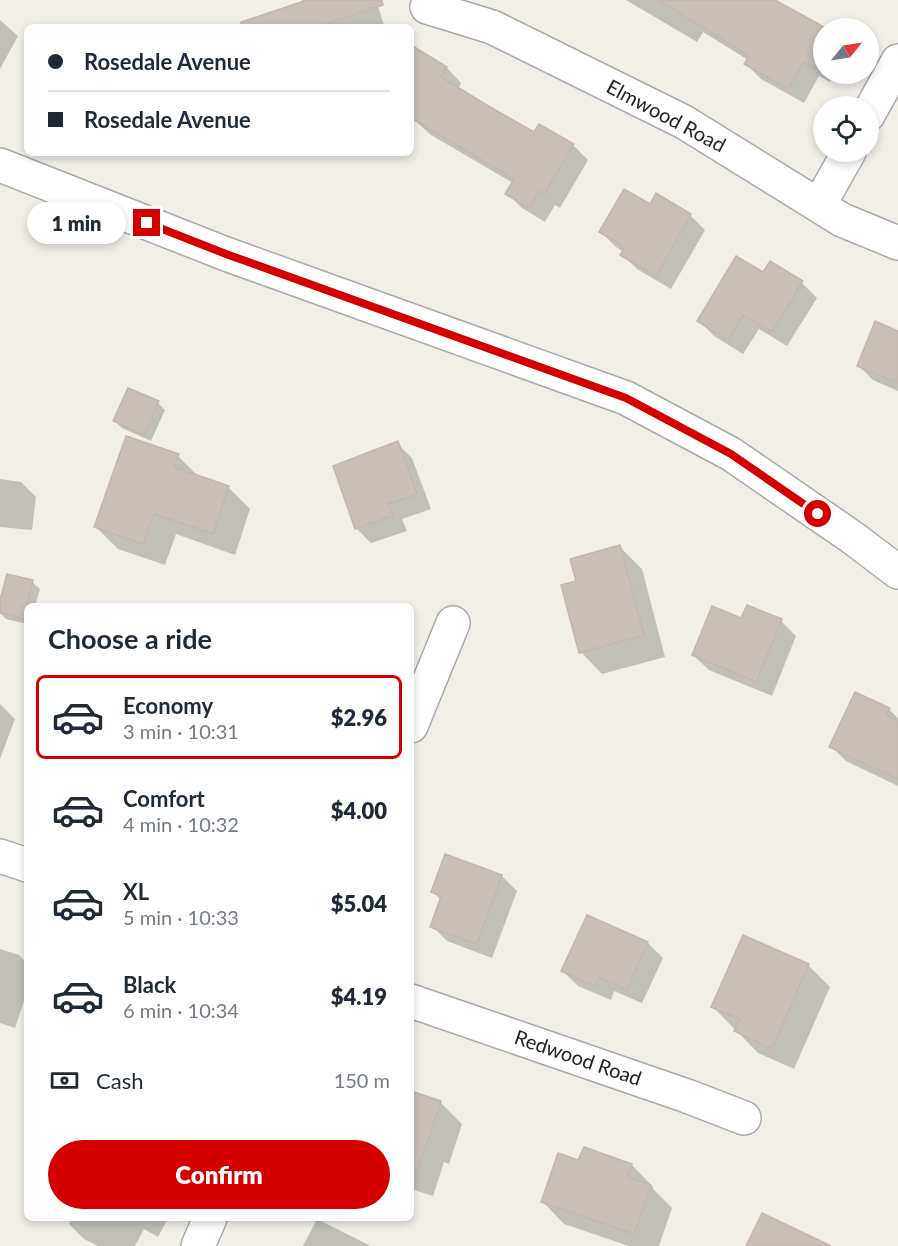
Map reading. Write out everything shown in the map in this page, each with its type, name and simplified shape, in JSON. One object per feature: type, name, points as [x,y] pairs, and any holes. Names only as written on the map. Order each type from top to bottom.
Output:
[{"type":"street","name":"Elmwood Road","points":[[429,4],[492,27],[684,122],[842,220],[898,243]]},
{"type":"street","points":[[879,96],[898,62]]},
{"type":"street","points":[[819,205],[843,162]]},
{"type":"street","points":[[0,165],[226,254],[626,398],[731,454],[898,572]]},
{"type":"street","points":[[414,719],[453,623]]},
{"type":"street","points":[[0,856],[24,864]]},
{"type":"street","name":"Redwood Road","points":[[414,1002],[687,1096],[744,1118]]},
{"type":"street","points":[[198,1246],[209,1221]]},
{"type":"building","points":[[307,0],[382,0],[383,5],[326,24],[241,24],[241,22]]},
{"type":"building","points":[[659,0],[775,0],[813,21],[813,67],[803,62],[788,89],[744,64],[749,56]]},
{"type":"building","points":[[414,47],[447,67],[441,77],[490,107],[534,132],[539,124],[574,144],[544,194],[539,191],[529,208],[505,194],[514,179],[414,120]]},
{"type":"building","points":[[624,189],[650,204],[656,193],[691,214],[656,276],[620,255],[625,247],[599,232]]},
{"type":"building","points":[[736,256],[763,272],[770,261],[803,281],[772,332],[743,315],[728,340],[697,321]]},
{"type":"building","points":[[875,321],[898,331],[898,383],[857,366]]},
{"type":"building","points":[[128,388],[159,401],[144,435],[113,421]]},
{"type":"building","points":[[126,436],[179,454],[174,467],[229,486],[213,534],[154,514],[143,544],[94,527]]},
{"type":"building","points":[[398,441],[417,494],[388,504],[393,516],[355,529],[333,466]]},
{"type":"building","points":[[620,545],[644,635],[579,653],[561,585],[576,581],[570,559]]},
{"type":"building","points":[[7,574],[33,580],[28,603],[24,603],[24,619],[0,613],[0,600]]},
{"type":"building","points":[[747,605],[782,619],[756,682],[692,655],[712,606],[741,618]]},
{"type":"building","points":[[855,692],[890,708],[886,715],[898,721],[898,779],[829,747]]},
{"type":"building","points":[[445,854],[502,875],[477,944],[430,927],[441,896],[431,892]]},
{"type":"building","points":[[587,915],[648,942],[627,990],[599,977],[595,986],[561,971]]},
{"type":"building","points":[[743,935],[809,964],[772,1049],[734,1031],[740,1019],[711,1007]]},
{"type":"building","points":[[414,1092],[441,1101],[416,1175],[414,1175]]},
{"type":"building","points":[[584,1147],[632,1164],[627,1177],[651,1185],[634,1234],[541,1202],[558,1153],[578,1160]]},
{"type":"building","points":[[762,1213],[831,1246],[746,1246]]},
{"type":"route","points":[[147,223],[226,254],[626,398],[731,454],[818,514]]}]
